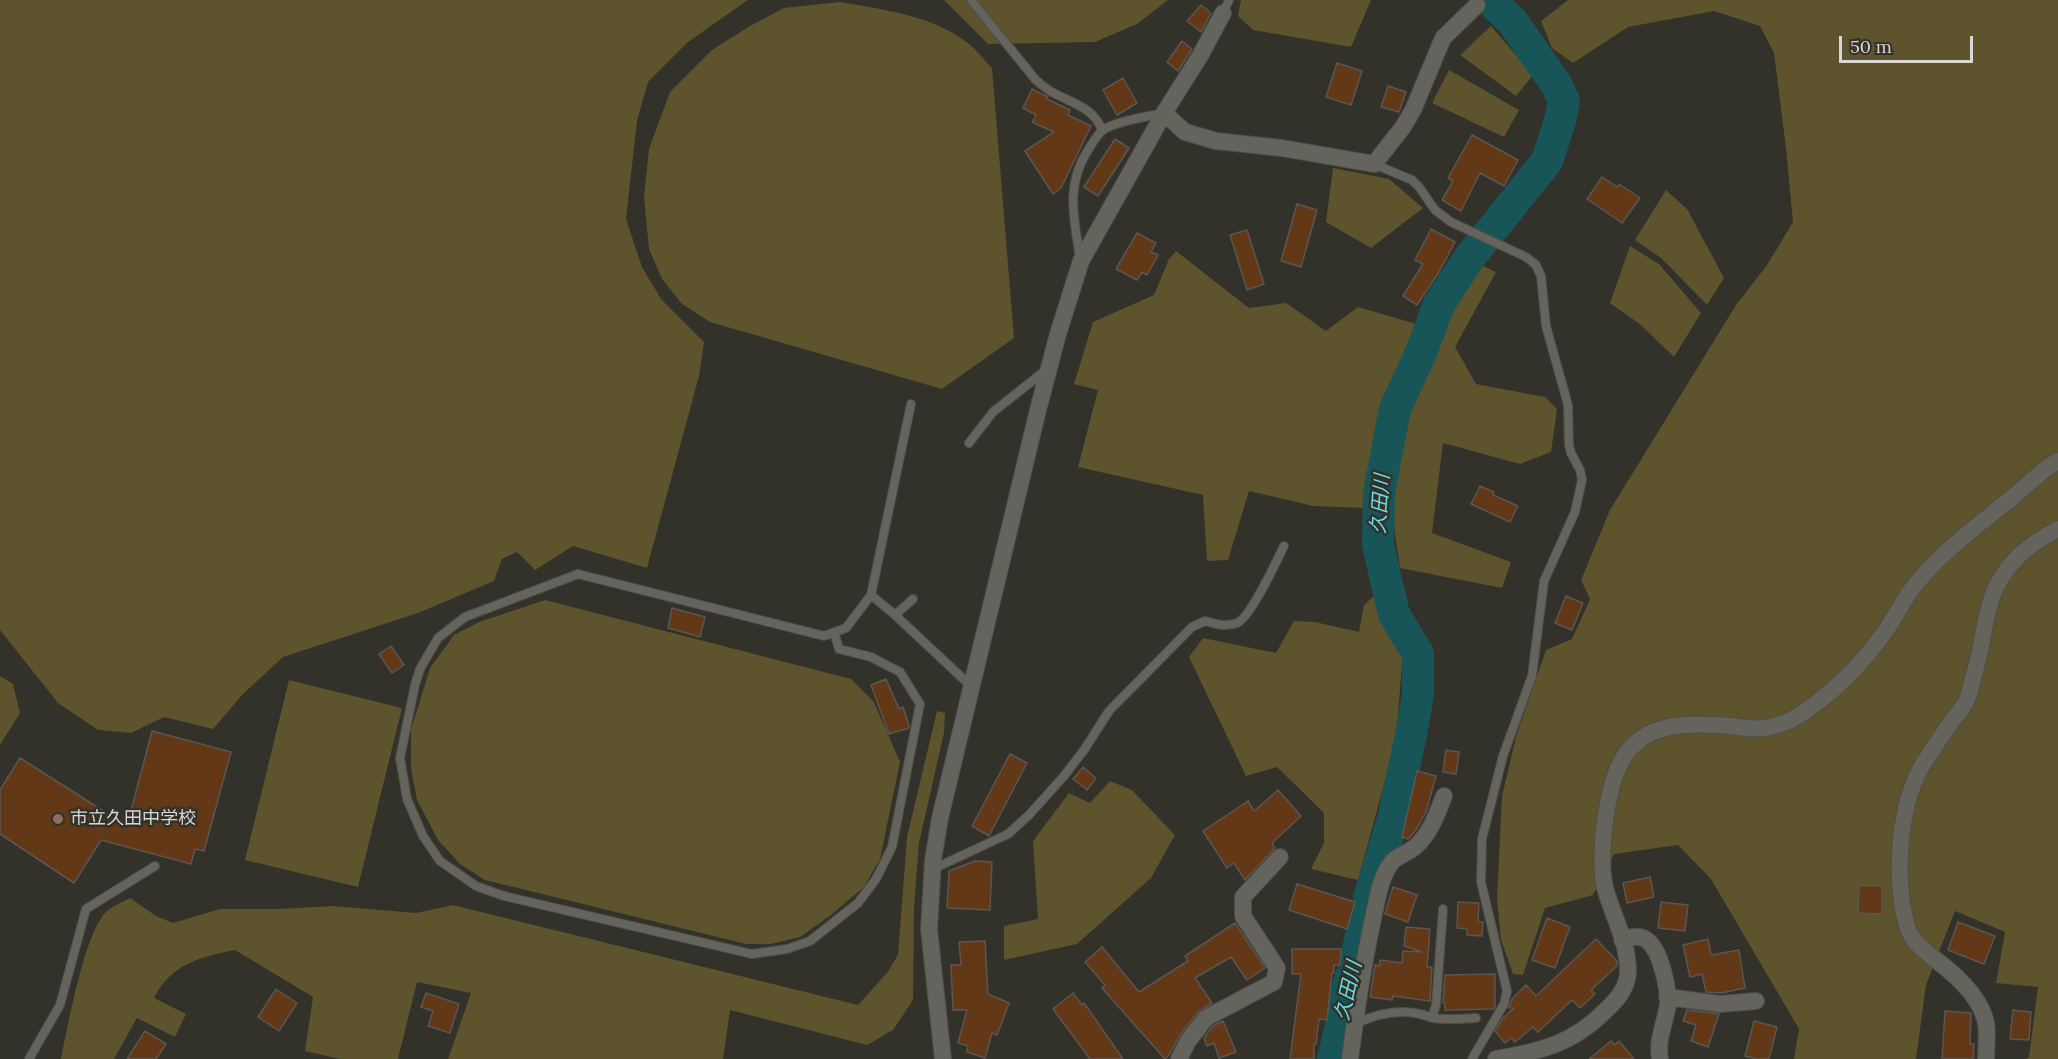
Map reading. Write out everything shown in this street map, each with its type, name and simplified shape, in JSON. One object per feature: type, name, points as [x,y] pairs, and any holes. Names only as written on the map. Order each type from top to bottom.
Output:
[{"type":"street","points":[[1164,113],[1185,132],[1216,141],[1282,148],[1374,164],[1403,127],[1413,110],[1443,38],[1477,5]]},
{"type":"street","points":[[943,1059],[928,929],[940,818],[1049,368],[1081,261],[1226,7]]},
{"type":"street","points":[[1496,1059],[1523,1057],[1571,1039],[1586,1029],[1614,1003],[1623,991],[1627,980],[1626,956],[1604,885],[1603,847],[1610,794],[1620,764],[1629,750],[1652,732],[1668,726],[1691,724],[1762,729],[1795,719],[1850,674],[1870,651],[1916,585],[1943,556],[2058,460]]},
{"type":"street","points":[[1986,1059],[1986,1024],[1983,1010],[1973,995],[1946,967],[1910,937],[1901,901],[1900,859],[1904,821],[1911,788],[1920,769],[1965,702],[1981,650],[1991,600],[1999,582],[2010,564],[2024,550],[2058,530]]},
{"type":"street","points":[[1350,1059],[1366,952],[1384,878],[1392,861],[1413,849],[1423,839],[1444,796]]},
{"type":"street","points":[[1179,1059],[1188,1041],[1206,1018],[1274,982],[1277,968],[1243,916],[1243,897],[1280,857]]},
{"type":"street","points":[[1622,939],[1632,936],[1648,941],[1656,951],[1663,971],[1668,1004],[1660,1035],[1660,1059]]},
{"type":"street","points":[[1667,997],[1720,1004],[1756,1001]]},
{"type":"lane","points":[[972,0],[1035,79],[1047,89],[1089,111],[1102,130]]},
{"type":"lane","points":[[1081,261],[1072,196],[1075,179],[1083,159],[1102,130],[1164,113]]},
{"type":"lane","points":[[1374,164],[1412,180],[1435,210],[1444,217],[1526,257],[1536,265],[1541,276],[1546,326],[1568,405],[1569,446],[1582,480],[1575,512],[1544,581],[1532,676],[1503,756],[1482,838],[1481,882],[1507,991],[1504,1004],[1472,1059]]},
{"type":"lane","points":[[969,443],[993,412],[1049,368]]},
{"type":"lane","points":[[834,632],[839,649],[871,657],[900,672],[920,704],[892,847],[876,879],[858,903],[810,942],[787,949],[752,954],[504,896],[476,886],[440,861],[423,836],[407,799],[400,758],[420,669],[438,638],[465,616],[578,574],[824,636],[834,632],[846,628],[871,596],[911,404]]},
{"type":"lane","points":[[933,869],[1008,834],[1064,776],[1109,711],[1192,627],[1205,621],[1224,626],[1240,622],[1249,612],[1284,546]]},
{"type":"lane","points":[[871,596],[895,615],[972,687]]},
{"type":"lane","points":[[895,615],[913,599]]},
{"type":"lane","points":[[29,1059],[60,1005],[86,909],[155,866]]},
{"type":"lane","points":[[1432,1018],[1436,1005],[1443,909]]},
{"type":"lane","points":[[1355,1024],[1372,1016],[1387,1014],[1417,1013],[1432,1018],[1476,1018]]},
{"type":"shaded area","points":[[0,0],[748,0],[688,42],[648,82],[637,121],[626,219],[642,267],[661,299],[704,342],[699,376],[647,568],[573,546],[535,570],[517,552],[502,559],[494,581],[418,613],[283,657],[243,694],[213,729],[164,717],[131,733],[98,730],[58,703],[0,630]]},
{"type":"shaded area","points":[[944,0],[1168,0],[1137,24],[1095,42],[988,44]]},
{"type":"shaded area","points":[[1241,0],[1371,0],[1351,47],[1253,30],[1238,16]]},
{"type":"shaded area","points":[[1568,0],[2058,0],[2058,1059],[2026,1059],[2029,1057],[2038,987],[1996,983],[2005,932],[1955,911],[1926,985],[1916,1059],[1794,1059],[1799,1029],[1711,879],[1678,845],[1614,854],[1593,895],[1545,908],[1523,975],[1513,974],[1501,940],[1497,899],[1502,796],[1516,737],[1546,650],[1572,639],[1590,599],[1581,580],[1610,510],[1736,305],[1767,265],[1793,222],[1774,53],[1760,26],[1714,11],[1628,27],[1573,63],[1552,48],[1541,21]]},
{"type":"shaded area","points":[[840,2],[908,15],[940,26],[969,44],[992,68],[1014,338],[942,389],[710,322],[682,304],[662,279],[649,249],[644,197],[649,149],[670,92],[712,50],[784,8]]},
{"type":"shaded area","points":[[1491,26],[1533,75],[1516,96],[1460,55]]},
{"type":"shaded area","points":[[1449,70],[1519,110],[1504,137],[1432,103]]},
{"type":"shaded area","points":[[1333,168],[1389,179],[1423,208],[1371,248],[1326,222]]},
{"type":"shaded area","points":[[1666,190],[1687,209],[1724,278],[1707,305],[1661,258],[1635,240]]},
{"type":"shaded area","points":[[1630,246],[1659,264],[1701,313],[1674,357],[1641,325],[1610,303]]},
{"type":"shaded area","points":[[1176,251],[1249,308],[1286,303],[1326,331],[1358,307],[1441,331],[1475,262],[1496,272],[1455,347],[1476,384],[1545,397],[1557,409],[1551,452],[1520,464],[1443,443],[1432,533],[1511,562],[1502,588],[1400,568],[1391,509],[1313,506],[1249,491],[1228,560],[1207,561],[1203,495],[1078,467],[1098,390],[1074,384],[1093,322],[1154,295],[1169,259]]},
{"type":"shaded area","points":[[1374,596],[1403,650],[1396,741],[1358,880],[1311,869],[1324,843],[1324,813],[1277,767],[1246,776],[1189,657],[1203,638],[1276,653],[1294,621],[1315,622],[1359,632],[1364,605]]},
{"type":"shaded area","points":[[545,600],[851,679],[874,702],[900,762],[880,859],[864,887],[800,937],[771,944],[746,944],[485,880],[460,864],[438,840],[417,800],[411,768],[411,730],[430,668],[454,635],[479,622]]},
{"type":"shaded area","points":[[0,676],[13,684],[20,713],[0,745]]},
{"type":"shaded area","points":[[289,680],[402,708],[358,887],[245,860]]},
{"type":"shaded area","points":[[937,711],[945,713],[944,733],[919,843],[914,907],[913,1000],[893,1030],[867,1045],[730,1010],[723,1059],[448,1059],[471,993],[417,982],[398,1059],[340,1059],[305,1051],[313,997],[235,950],[198,959],[178,970],[161,986],[154,998],[186,1014],[175,1037],[137,1018],[114,1059],[61,1059],[78,981],[98,923],[106,912],[130,898],[156,916],[173,923],[220,909],[333,906],[416,913],[453,905],[858,1005],[887,973],[898,955],[907,837]]},
{"type":"shaded area","points":[[1110,781],[1132,790],[1175,835],[1151,878],[1077,944],[1004,960],[1004,926],[1038,919],[1033,841],[1069,793],[1090,803]]},
{"type":"building","points":[[1201,5],[1211,13],[1201,32],[1187,21]]},
{"type":"building","points":[[1182,41],[1192,49],[1178,71],[1167,62]]},
{"type":"building","points":[[1337,63],[1362,71],[1351,105],[1326,97]]},
{"type":"building","points":[[1123,78],[1137,103],[1117,115],[1103,90]]},
{"type":"building","points":[[1388,86],[1406,92],[1399,112],[1381,107]]},
{"type":"building","points":[[1032,89],[1070,110],[1068,115],[1091,126],[1061,188],[1053,194],[1025,151],[1054,132],[1032,122],[1036,115],[1023,108]]},
{"type":"building","points":[[1472,135],[1518,160],[1504,186],[1480,173],[1461,211],[1442,200],[1453,181],[1448,178]]},
{"type":"building","points":[[1115,139],[1129,148],[1098,196],[1084,187]]},
{"type":"building","points":[[1602,177],[1617,187],[1619,184],[1640,198],[1622,223],[1587,199]]},
{"type":"building","points":[[1297,204],[1317,210],[1301,267],[1281,261]]},
{"type":"building","points":[[1431,229],[1455,242],[1417,305],[1403,296],[1423,264],[1415,260]]},
{"type":"building","points":[[1247,230],[1264,284],[1247,290],[1230,235]]},
{"type":"building","points":[[1137,233],[1156,243],[1151,252],[1158,255],[1147,275],[1142,272],[1137,280],[1116,269]]},
{"type":"building","points":[[1480,486],[1494,492],[1493,495],[1518,506],[1510,522],[1471,504]]},
{"type":"building","points":[[1566,596],[1583,603],[1572,630],[1555,623]]},
{"type":"building","points":[[672,608],[705,617],[700,637],[668,628]]},
{"type":"building","points":[[391,646],[404,665],[392,673],[379,654]]},
{"type":"building","points":[[886,679],[899,709],[903,707],[909,726],[909,728],[889,734],[871,685]]},
{"type":"building","points":[[152,731],[231,752],[204,851],[195,849],[191,864],[101,840],[74,883],[0,834],[0,790],[20,758],[127,826]]},
{"type":"building","points":[[1446,750],[1459,752],[1456,774],[1443,772]]},
{"type":"building","points":[[1010,754],[1027,763],[989,836],[972,826]]},
{"type":"building","points":[[1083,767],[1096,778],[1087,790],[1073,779]]},
{"type":"building","points":[[1417,771],[1436,776],[1426,812],[1408,839],[1402,837]]},
{"type":"building","points":[[1278,790],[1301,816],[1272,843],[1275,848],[1245,880],[1234,863],[1227,868],[1203,831],[1248,801],[1254,811]]},
{"type":"building","points":[[975,861],[992,862],[990,910],[947,908],[949,871]]},
{"type":"building","points":[[1650,877],[1654,897],[1627,903],[1623,883]]},
{"type":"building","points":[[1297,884],[1355,902],[1347,929],[1289,910]]},
{"type":"building","points":[[1859,886],[1882,886],[1882,914],[1858,913]]},
{"type":"building","points":[[1393,887],[1417,895],[1408,922],[1385,914]]},
{"type":"building","points":[[1458,902],[1479,903],[1478,922],[1483,922],[1482,936],[1467,935],[1467,929],[1457,928]]},
{"type":"building","points":[[1661,902],[1688,905],[1685,931],[1658,928]]},
{"type":"building","points":[[1547,918],[1570,927],[1555,968],[1532,960]]},
{"type":"building","points":[[1958,922],[1995,936],[1984,964],[1948,950]]},
{"type":"building","points":[[1235,923],[1265,968],[1247,980],[1231,957],[1195,978],[1212,1003],[1198,1012],[1165,1059],[1102,988],[1105,985],[1085,962],[1102,947],[1139,992],[1188,961],[1185,956]]},
{"type":"building","points":[[1406,927],[1430,929],[1427,967],[1432,967],[1430,1001],[1393,996],[1392,1000],[1370,997],[1375,965],[1379,966],[1380,960],[1402,963],[1403,951],[1422,952],[1404,946]]},
{"type":"building","points":[[1596,939],[1617,961],[1617,966],[1591,990],[1595,994],[1580,1008],[1572,1000],[1538,1032],[1533,1027],[1515,1042],[1511,1038],[1505,1043],[1495,1031],[1503,1018],[1514,1008],[1509,1008],[1512,999],[1526,985],[1536,996]]},
{"type":"building","points":[[1708,939],[1711,955],[1739,950],[1745,988],[1721,993],[1706,992],[1702,974],[1690,977],[1683,945]]},
{"type":"building","points":[[985,941],[988,994],[1009,1003],[997,1035],[992,1033],[985,1058],[967,1052],[968,1046],[958,1043],[967,1010],[953,1010],[951,965],[961,965],[959,942]]},
{"type":"building","points":[[1292,949],[1341,949],[1340,965],[1334,965],[1334,973],[1332,973],[1327,1020],[1319,1019],[1316,1044],[1314,1044],[1314,1059],[1290,1059],[1301,974],[1292,974]]},
{"type":"building","points":[[1495,974],[1494,1009],[1445,1010],[1445,1003],[1443,1003],[1445,975]]},
{"type":"building","points":[[276,989],[297,1003],[279,1031],[258,1017]]},
{"type":"building","points":[[426,993],[459,1004],[450,1033],[428,1026],[433,1011],[421,1007]]},
{"type":"building","points":[[1073,993],[1082,1005],[1084,1003],[1123,1059],[1090,1059],[1053,1009]]},
{"type":"building","points":[[1687,1010],[1719,1014],[1708,1047],[1691,1041],[1696,1025],[1683,1021]]},
{"type":"building","points":[[2013,1010],[2031,1012],[2029,1040],[2010,1039]]},
{"type":"building","points":[[1945,1011],[1971,1013],[1970,1044],[1974,1044],[1973,1059],[1942,1059]]},
{"type":"building","points":[[1223,1021],[1236,1052],[1219,1058],[1214,1043],[1207,1046],[1204,1038],[1213,1026]]},
{"type":"building","points":[[1754,1021],[1777,1027],[1769,1059],[1745,1056]]},
{"type":"building","points":[[145,1031],[166,1044],[156,1059],[127,1059]]},
{"type":"building","points":[[1611,1041],[1615,1045],[1619,1041],[1634,1059],[1589,1059]]},
{"type":"waterway","name":"久田川","points":[[1333,1059],[1346,993],[1354,968],[1370,895],[1393,819],[1418,694],[1418,654],[1394,614],[1378,545],[1379,493],[1395,409],[1422,350],[1439,304],[1470,257],[1547,161],[1564,101],[1556,84],[1512,21],[1496,6],[1494,0]]},
{"type":"place","name":"市立久田中学校","points":[[58,819]]}]
